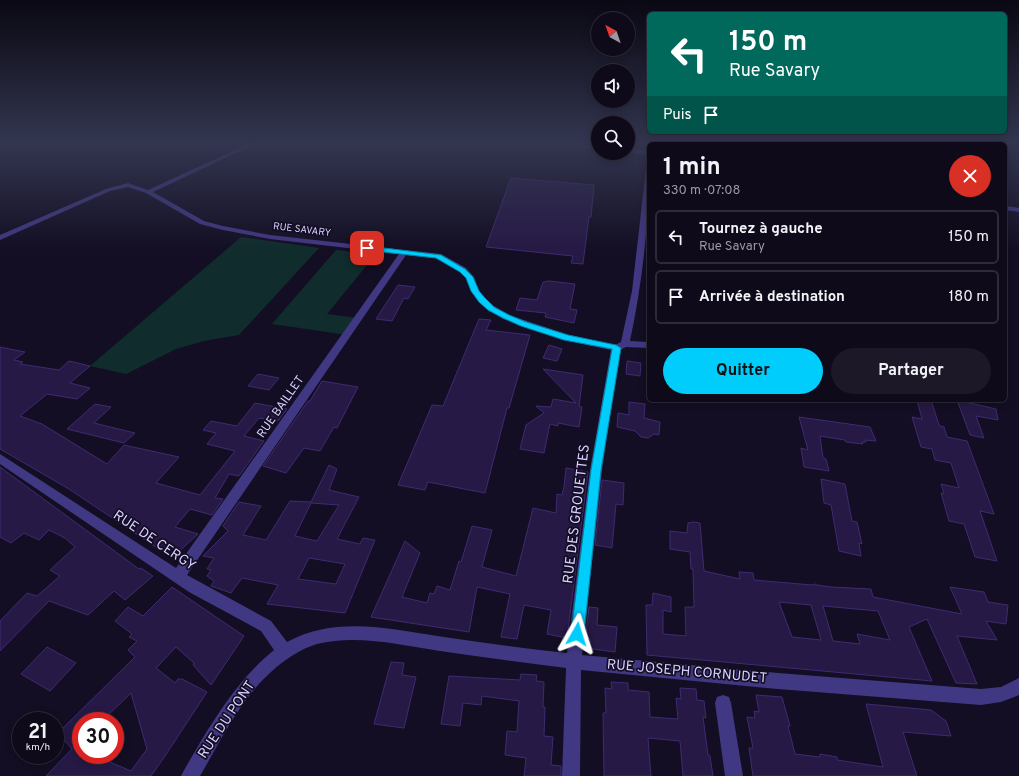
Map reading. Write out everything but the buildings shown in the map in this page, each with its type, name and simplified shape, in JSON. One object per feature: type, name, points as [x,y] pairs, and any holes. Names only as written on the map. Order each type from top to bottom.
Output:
[{"type":"street","points":[[148,192],[176,179]]},
{"type":"street","name":"RUE SAVARY","points":[[0,238],[108,190],[130,186],[148,192],[202,223],[223,228],[270,237],[438,256],[457,266],[470,277],[475,291],[491,308],[512,319],[567,338],[621,346],[647,345]]},
{"type":"street","name":"RUE DES GROUETTES","points":[[570,776],[574,662],[596,470],[621,346],[636,291],[647,188]]},
{"type":"street","points":[[1007,208],[1019,210]]},
{"type":"street","name":"RUE BAILLET","points":[[178,576],[404,252]]},
{"type":"street","name":"RUE DE CERGY","points":[[0,458],[194,587],[266,626],[285,652]]},
{"type":"street","name":"RUE JOSEPH CORNUDET","points":[[285,652],[302,642],[313,638],[327,635],[350,634],[384,636],[574,662],[981,697],[994,697],[1019,686]]},
{"type":"street","name":"RUE DU PONT","points":[[190,776],[242,693],[260,673],[285,652]]},
{"type":"street","points":[[723,704],[734,776]]},
{"type":"green space","points":[[241,237],[319,248],[239,335],[204,341],[176,349],[126,374],[90,366]]},
{"type":"green space","points":[[336,250],[376,254],[327,314],[359,318],[347,335],[272,324]]},
{"type":"route","points":[[367,248],[438,256],[463,270],[470,277],[475,291],[482,300],[491,308],[506,316],[524,324],[567,338],[616,348],[596,470],[577,634]]}]
